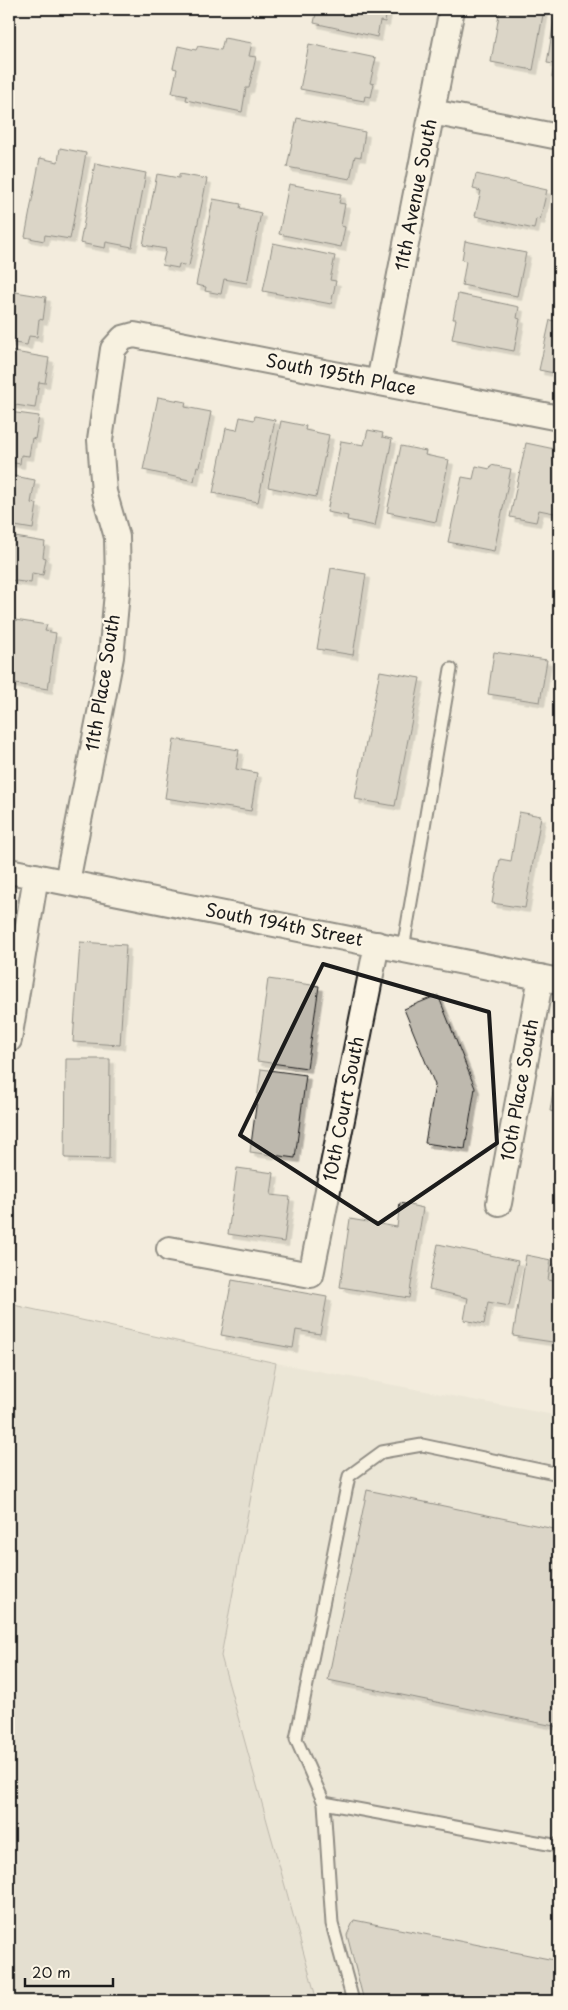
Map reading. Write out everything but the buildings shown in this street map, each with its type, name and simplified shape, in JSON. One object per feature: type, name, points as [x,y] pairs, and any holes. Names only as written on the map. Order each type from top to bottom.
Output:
[{"type":"street","name":"11th Avenue South","points":[[379,382],[452,9]]},
{"type":"street","points":[[432,112],[559,137]]},
{"type":"street","name":"South 195th Place","points":[[123,338],[134,335],[559,418]]},
{"type":"street","name":"11th Place South","points":[[67,882],[111,657],[118,582],[117,537],[104,492],[100,440],[113,349],[123,338]]},
{"type":"street","name":"South 194th Street","points":[[9,871],[550,979]]},
{"type":"street","points":[[9,1040],[36,876]]},
{"type":"street","name":"10th Court South","points":[[169,1249],[311,1275],[377,944]]},
{"type":"street","name":"10th Place South","points":[[499,1203],[550,979]]},
{"type":"lane","points":[[403,949],[452,669]]},
{"type":"lane","points":[[353,2001],[332,1924],[324,1803],[296,1739],[349,1476],[382,1452],[422,1445],[559,1474]]},
{"type":"lane","points":[[324,1803],[559,1846]]},
{"type":"highlighted area","points":[[323,964],[489,1012],[497,1143],[378,1224],[240,1135]]},
{"type":"shaded area","points":[[9,1304],[276,1363],[221,1656],[317,2001],[9,2001]]},
{"type":"shaded area","points":[[276,1363],[559,1416],[559,2001],[317,2001],[221,1656]]}]
